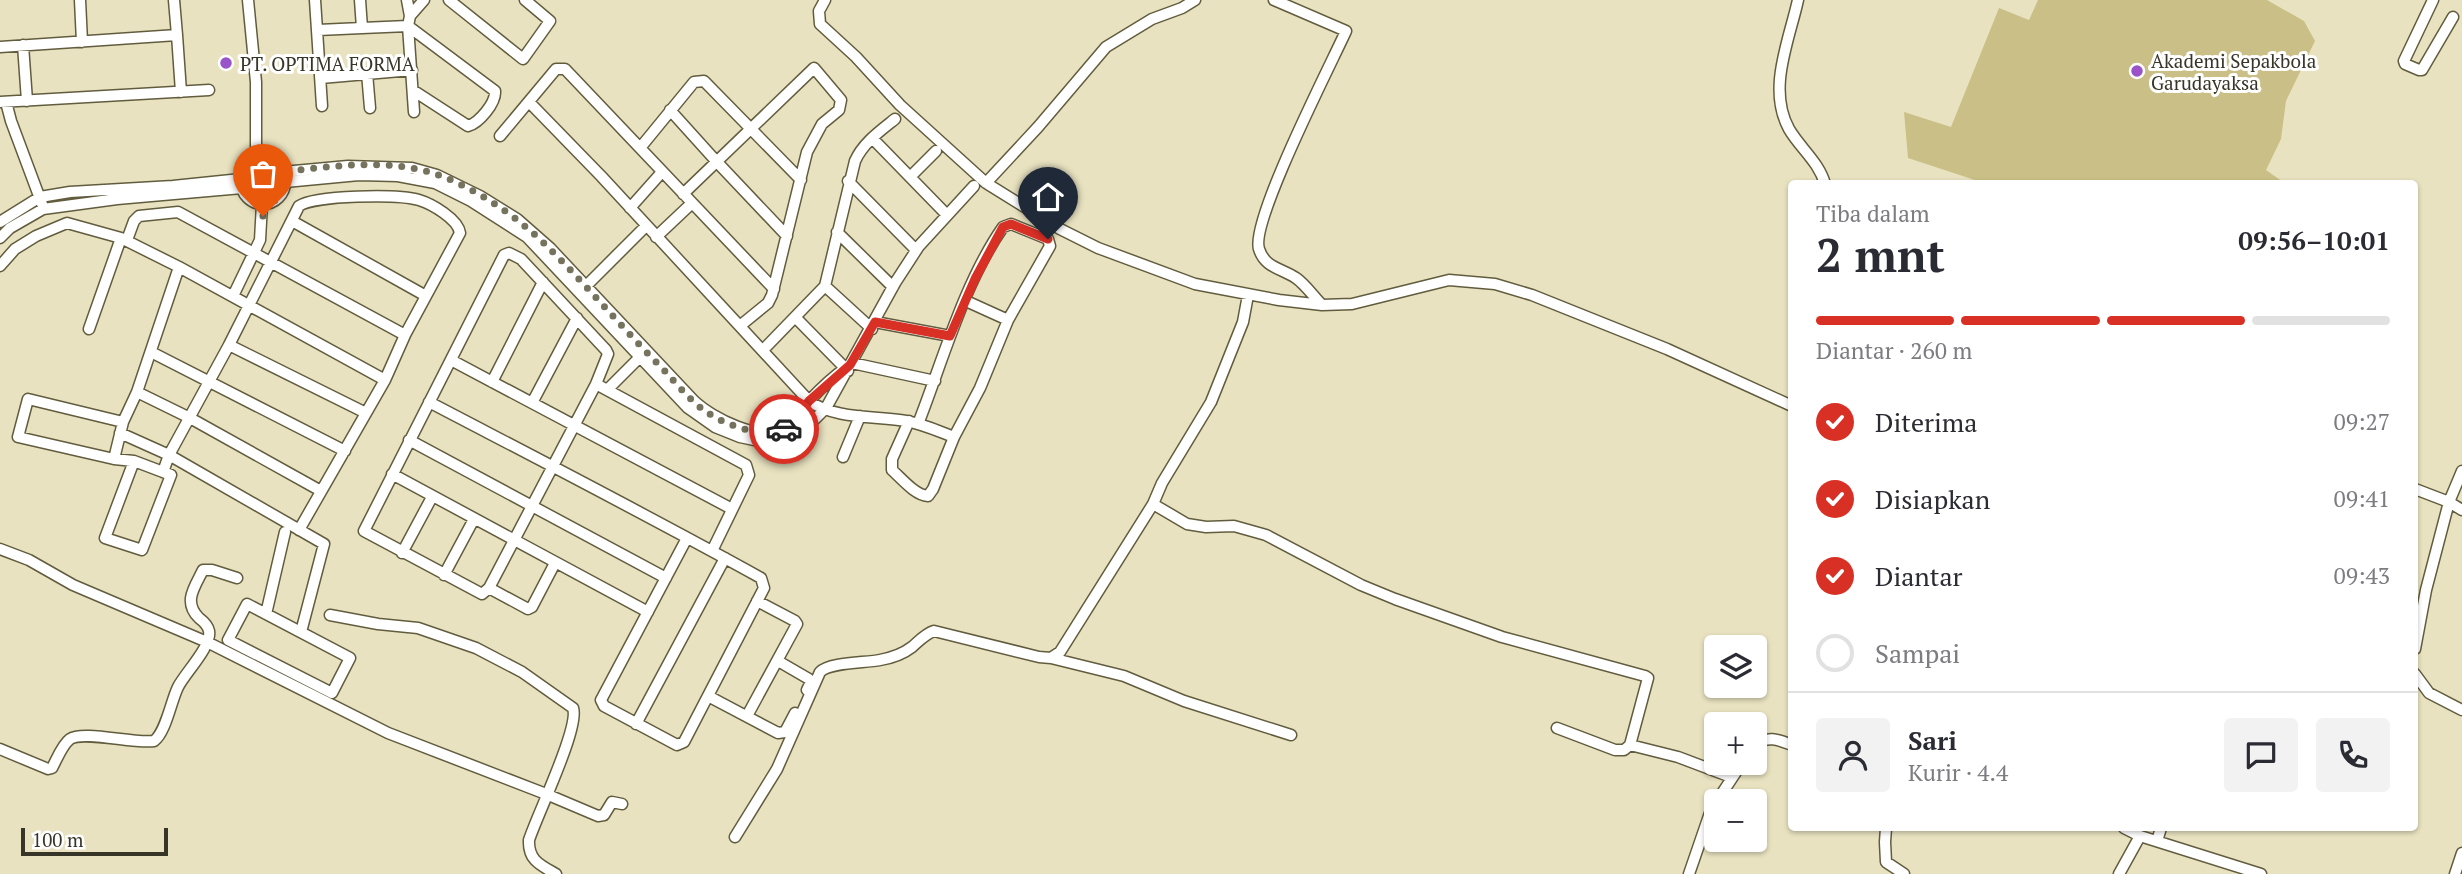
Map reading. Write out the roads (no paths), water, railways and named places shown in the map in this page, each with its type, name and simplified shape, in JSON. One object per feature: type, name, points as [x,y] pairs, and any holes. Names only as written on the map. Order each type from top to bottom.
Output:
[{"type":"street","points":[[80,0],[82,41]]},
{"type":"street","points":[[174,0],[181,92]]},
{"type":"street","points":[[248,0],[256,82],[256,161]]},
{"type":"street","points":[[315,0],[322,106]]},
{"type":"street","points":[[360,0],[362,28]]},
{"type":"street","points":[[407,0],[414,112]]},
{"type":"street","points":[[318,30],[362,28],[409,21],[424,0]]},
{"type":"street","points":[[449,0],[523,58],[550,21],[525,0]]},
{"type":"street","points":[[825,0],[819,11],[820,24],[856,57],[900,104],[986,183],[1060,229],[1098,248],[1195,284],[1248,295],[1322,305],[1352,304],[1449,280],[1495,284],[1532,295],[1667,349],[1788,404]]},
{"type":"street","points":[[986,183],[1032,135],[1106,47],[1152,19],[1195,0]]},
{"type":"street","points":[[1274,0],[1346,31],[1275,186],[1257,239],[1259,251],[1270,267],[1296,278],[1322,305]]},
{"type":"street","points":[[1798,0],[1780,73],[1779,90],[1789,129],[1819,169],[1823,180]]},
{"type":"street","points":[[2433,0],[2404,61],[2405,64],[2422,70],[2453,17]]},
{"type":"street","points":[[409,21],[495,91],[496,95],[474,124],[468,126],[414,91]]},
{"type":"street","points":[[0,47],[177,35]]},
{"type":"street","points":[[23,45],[27,101]]},
{"type":"street","points":[[683,194],[814,68],[841,100],[839,110],[822,124],[807,152],[788,236],[768,303],[741,325]]},
{"type":"street","points":[[500,136],[556,69],[565,69],[774,289]]},
{"type":"street","points":[[321,78],[412,70]]},
{"type":"street","points":[[367,73],[370,108]]},
{"type":"street","points":[[640,148],[694,82],[704,81],[801,180]]},
{"type":"street","points":[[43,209],[3,102],[209,90]]},
{"type":"street","points":[[530,103],[741,325],[809,401],[860,416],[914,423],[954,437]]},
{"type":"street","points":[[670,110],[788,236]]},
{"type":"street","points":[[762,350],[825,286],[848,181],[858,153],[895,119]]},
{"type":"street","points":[[872,138],[947,215]]},
{"type":"street","points":[[909,177],[936,151]]},
{"type":"street","points":[[256,161],[271,162],[284,177],[281,195],[270,203],[262,204],[250,199],[242,183],[246,168],[256,161]]},
{"type":"street","points":[[284,177],[348,166],[412,168],[437,175],[480,196],[517,219],[550,248],[700,419],[728,432],[777,445],[790,442],[826,408],[916,250],[974,186]]},
{"type":"street","points":[[630,208],[662,172]]},
{"type":"street","points":[[284,177],[398,176],[435,183],[471,201],[527,237],[643,354],[704,410],[722,421],[746,429],[776,432],[785,429],[809,401],[849,367]]},
{"type":"street","points":[[848,181],[916,250]]},
{"type":"street","points":[[0,222],[40,197],[69,192],[242,183]]},
{"type":"street","points":[[0,238],[10,228],[43,209],[242,183]]},
{"type":"street","points":[[163,472],[169,455],[229,345],[299,206],[313,200],[379,197],[421,200],[456,222],[460,229],[449,257],[405,335],[385,380],[299,530]]},
{"type":"street","points":[[233,296],[260,240],[262,204]]},
{"type":"street","points":[[656,237],[691,204]]},
{"type":"street","points":[[89,329],[124,239],[134,221],[139,216],[178,212],[405,335]]},
{"type":"street","points":[[292,221],[426,296]]},
{"type":"street","points":[[0,266],[15,249],[36,236],[67,223],[124,239],[385,380]]},
{"type":"street","points":[[1011,224],[1042,235],[1050,240],[1050,246],[1008,320],[933,489],[928,496],[923,496],[892,470],[890,465],[935,381],[950,336],[1003,227],[1011,224]]},
{"type":"street","points":[[585,287],[646,226]]},
{"type":"street","points":[[837,232],[893,287]]},
{"type":"street","points":[[513,254],[521,259],[577,318],[607,350],[607,359],[575,426],[489,588],[482,594],[478,593],[365,531],[504,256],[513,254]]},
{"type":"street","points":[[114,458],[123,422],[137,392],[179,267]]},
{"type":"street","points":[[492,382],[543,282]]},
{"type":"street","points":[[825,286],[873,325],[950,336]]},
{"type":"street","points":[[1051,658],[1060,652],[1153,504],[1162,483],[1211,402],[1243,322],[1248,295]]},
{"type":"street","points":[[966,301],[1008,320]]},
{"type":"street","points":[[795,317],[849,367],[935,381]]},
{"type":"street","points":[[532,403],[577,318]]},
{"type":"street","points":[[229,345],[366,412]]},
{"type":"street","points":[[151,352],[345,451]]},
{"type":"street","points":[[607,390],[643,354]]},
{"type":"street","points":[[451,360],[732,509]]},
{"type":"street","points":[[596,384],[746,465],[750,475],[712,551]]},
{"type":"street","points":[[137,392],[190,418],[321,491]]},
{"type":"street","points":[[123,422],[28,400],[18,437],[134,461],[171,475],[142,550],[105,538],[134,461]]},
{"type":"street","points":[[429,402],[712,551],[761,578],[764,588],[684,742],[677,745],[604,706],[601,700],[687,538]]},
{"type":"street","points":[[844,457],[860,416]]},
{"type":"street","points":[[120,433],[169,455],[324,544],[302,632]]},
{"type":"street","points":[[409,440],[666,578]]},
{"type":"street","points":[[2418,633],[2426,590],[2449,502],[2462,471]]},
{"type":"street","points":[[392,474],[648,612]]},
{"type":"street","points":[[2418,490],[2462,510]]},
{"type":"street","points":[[402,553],[432,496]]},
{"type":"street","points":[[1153,504],[1187,524],[1206,527],[1234,526],[1266,535],[1361,585],[1395,599],[1502,636],[1648,678],[1630,745],[1624,750],[1615,750],[1557,728]]},
{"type":"street","points":[[444,576],[474,519]]},
{"type":"street","points":[[265,614],[285,532]]},
{"type":"street","points":[[0,549],[29,560],[73,585],[207,642],[388,733],[598,816],[604,815],[612,802],[622,804]]},
{"type":"street","points":[[636,724],[725,558]]},
{"type":"street","points":[[489,588],[528,609],[532,607],[555,563]]},
{"type":"street","points":[[0,749],[48,769],[52,768],[68,741],[78,736],[130,742],[154,741],[161,733],[177,688],[207,642],[209,631],[190,606],[191,597],[203,570],[237,578]]},
{"type":"street","points":[[747,716],[797,624],[757,601]]},
{"type":"street","points":[[247,604],[265,614],[350,658],[332,693],[228,640],[247,604]]},
{"type":"street","points":[[330,615],[418,628],[476,648],[522,672],[571,706],[575,713],[570,734],[529,840],[529,853],[536,863],[556,874]]},
{"type":"street","points":[[735,837],[777,769],[820,672],[825,667],[890,657],[909,650],[929,632],[934,631],[1124,676],[1184,701],[1291,735]]},
{"type":"street","points":[[708,696],[778,733],[785,732],[810,681],[778,661]]},
{"type":"street","points":[[2418,678],[2429,693],[2462,710]]},
{"type":"street","points":[[1767,739],[1788,744]]},
{"type":"street","points":[[1630,745],[1678,757],[1731,777],[1711,810],[1689,874]]},
{"type":"street","points":[[1886,831],[1886,862],[1904,874]]},
{"type":"street","points":[[2130,831],[2262,874]]},
{"type":"street","points":[[2157,841],[2160,831]]},
{"type":"street","points":[[2119,874],[2140,836]]},
{"type":"street","points":[[2455,874],[2462,853]]},
{"type":"place","name":"PT. OPTIMA FORMA","points":[[226,63]]},
{"type":"place","name":"Akademi Sepakbola Garudayaksa","points":[[2137,71]]}]
